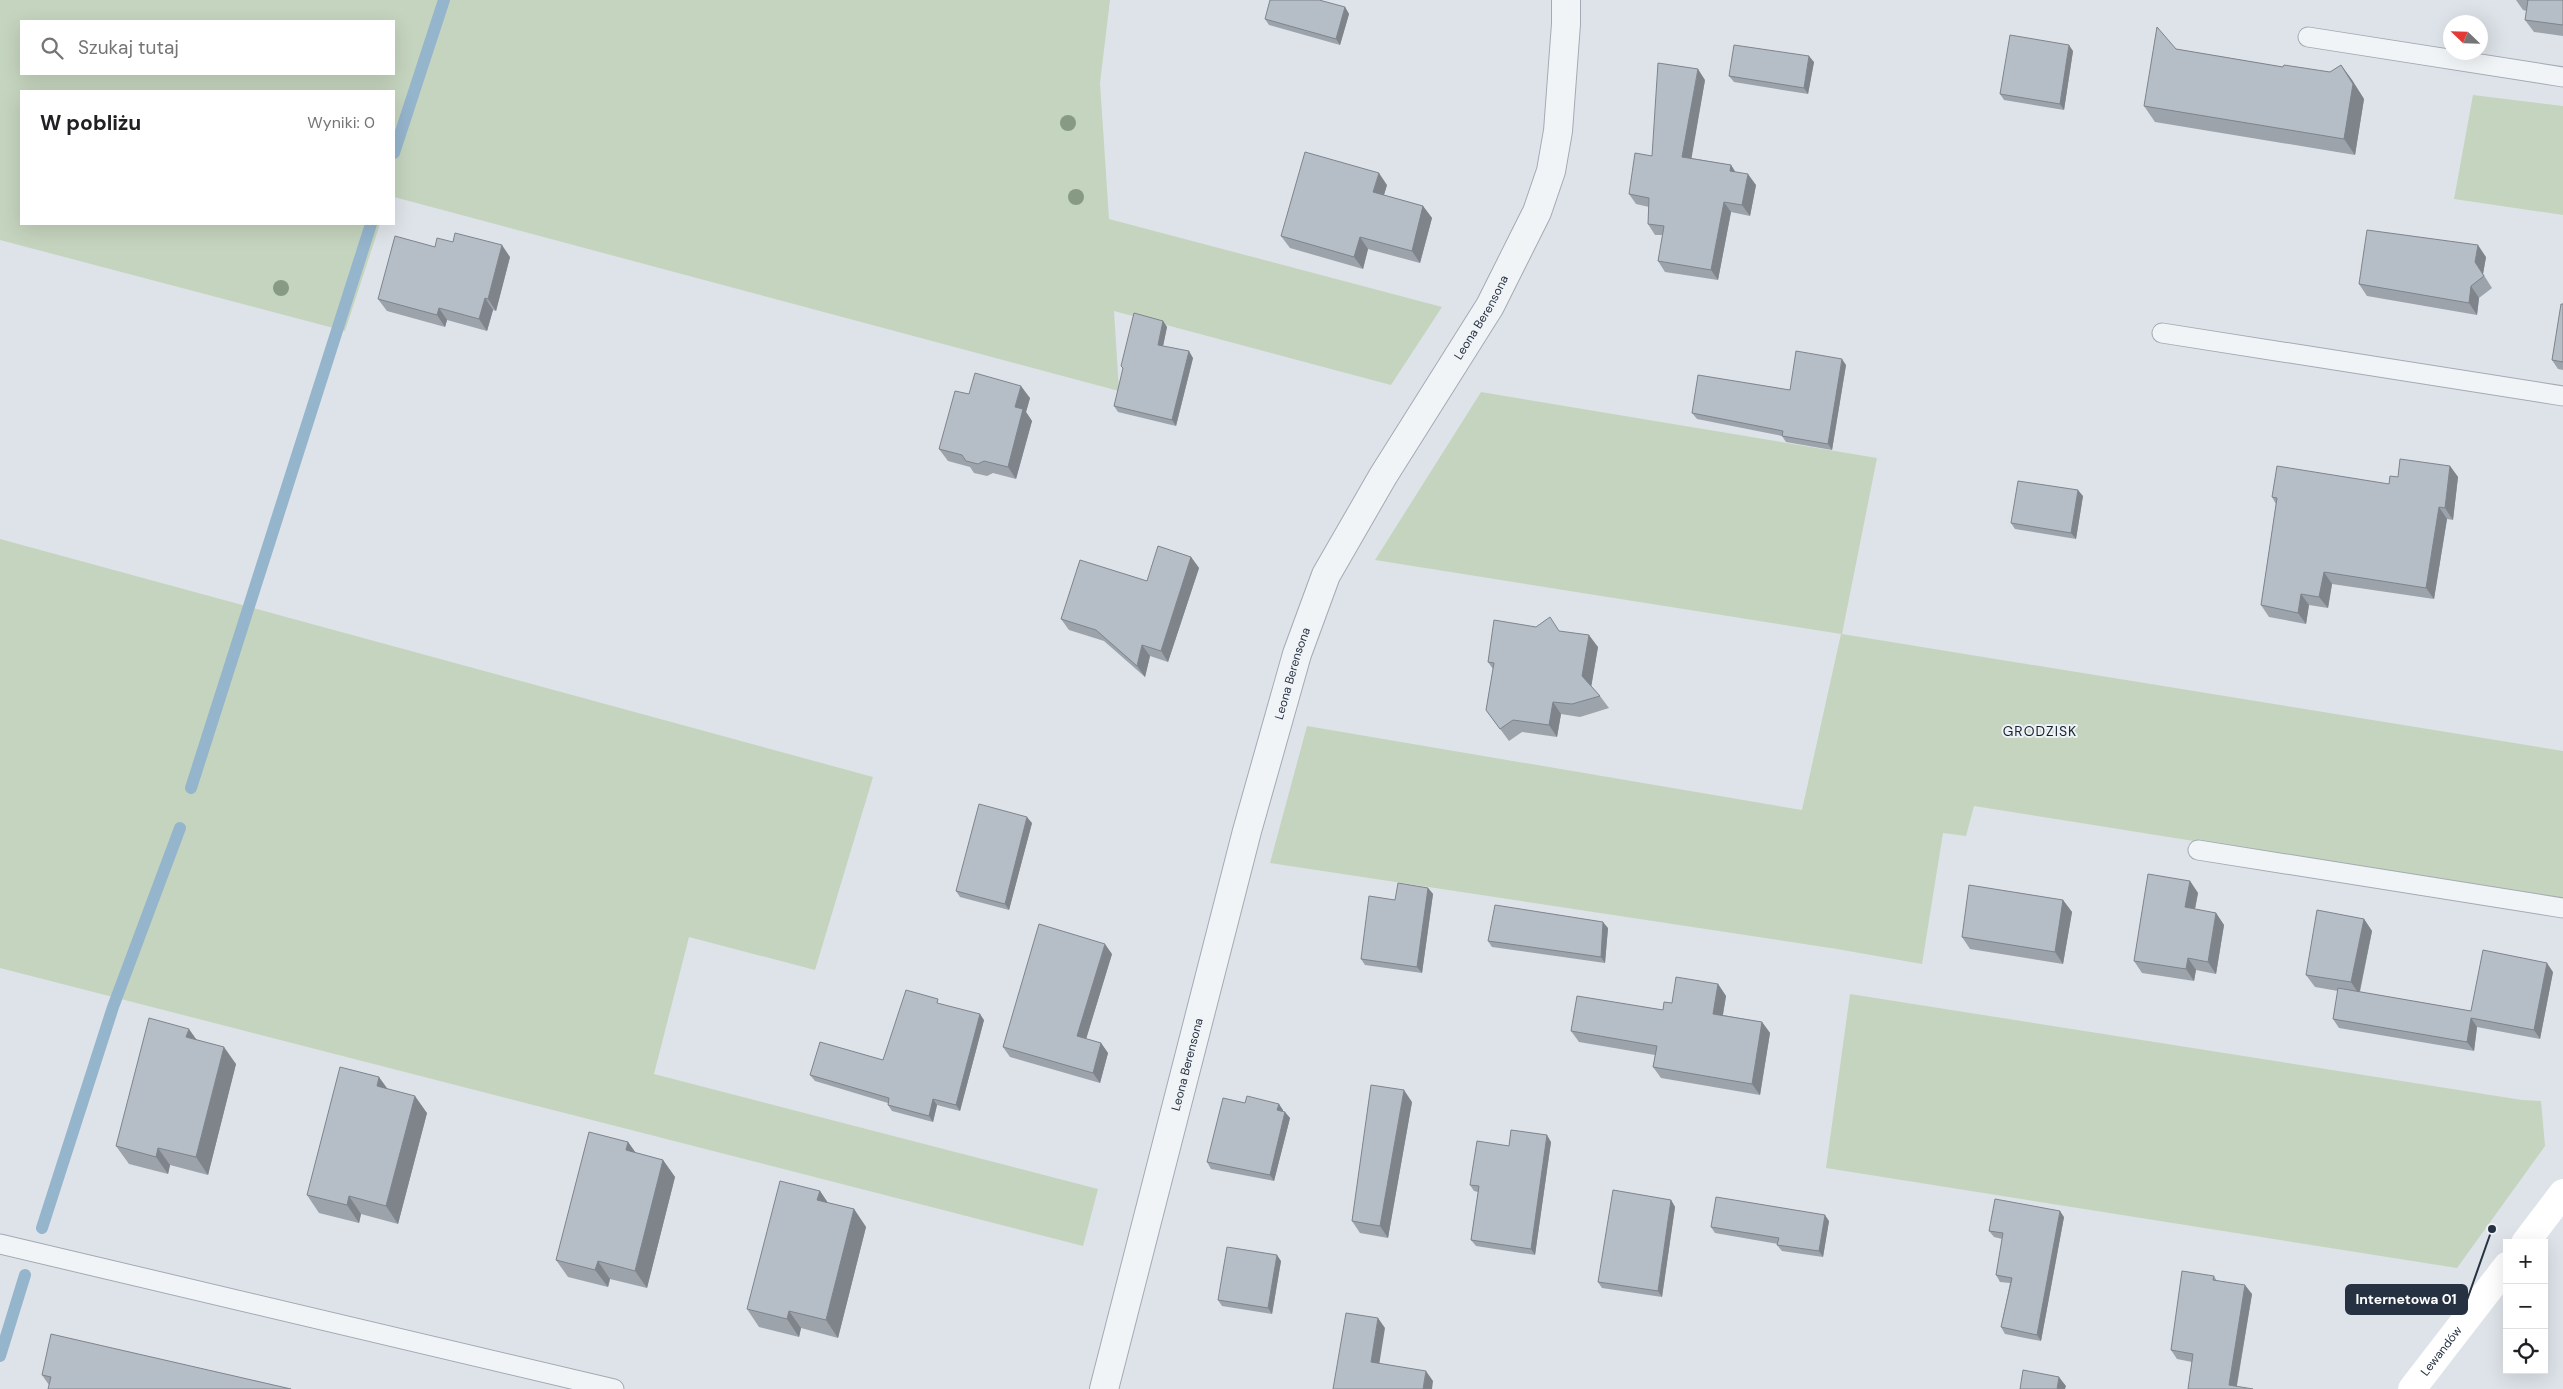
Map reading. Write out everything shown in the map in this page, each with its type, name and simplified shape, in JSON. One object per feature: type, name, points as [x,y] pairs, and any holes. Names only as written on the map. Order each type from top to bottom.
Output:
[{"type":"street","name":"Leona Berensona","points":[[1104,1389],[1248,831],[1297,654],[1326,575],[1383,476],[1490,306],[1537,212],[1551,171],[1558,131],[1566,0]]},
{"type":"street","points":[[2528,1239],[2563,1193]]},
{"type":"street","name":"Lewandów","points":[[2412,1389],[2503,1271]]},
{"type":"lane","points":[[2308,37],[2563,77]]},
{"type":"lane","points":[[2162,333],[2563,396]]},
{"type":"lane","points":[[2198,850],[2563,908]]},
{"type":"lane","points":[[0,1244],[614,1389]]},
{"type":"green space","points":[[0,0],[1110,0],[1100,83],[1109,219],[1442,307],[1391,385],[1114,311],[1119,391],[395,197],[395,90],[20,90],[20,225],[380,225],[345,331],[0,240]]},
{"type":"green space","points":[[2473,95],[2563,106],[2563,215],[2454,199]]},
{"type":"green space","points":[[1481,392],[1877,458],[1842,634],[2563,751],[2563,900],[1974,806],[1966,836],[1943,833],[1922,964],[1837,949],[1270,863],[1307,726],[1802,810],[1841,634],[1375,560]]},
{"type":"green space","points":[[0,539],[873,777],[815,970],[689,937],[654,1074],[1098,1189],[1083,1246],[0,968]]},
{"type":"green space","points":[[1850,994],[2522,1100],[2541,1101],[2545,1146],[2457,1268],[1826,1168]]},
{"type":"building","points":[[1270,0],[1319,0],[1345,7],[1336,39],[1265,19]]},
{"type":"building","points":[[2528,0],[2563,0],[2563,25],[2525,20]]},
{"type":"building","points":[[2157,27],[2176,49],[2283,67],[2284,65],[2330,72],[2341,65],[2353,84],[2344,139],[2144,106]]},
{"type":"building","points":[[2010,35],[2069,45],[2060,104],[2000,94]]},
{"type":"building","points":[[1734,45],[1809,56],[1804,88],[1729,76]]},
{"type":"building","points":[[1658,63],[1698,69],[1682,157],[1731,165],[1730,171],[1748,174],[1742,205],[1724,202],[1711,270],[1658,261],[1664,226],[1648,224],[1649,198],[1629,194],[1635,153],[1652,156]]},
{"type":"building","points":[[1305,152],[1379,173],[1373,192],[1423,206],[1412,251],[1360,237],[1354,257],[1281,236]]},
{"type":"building","points":[[2367,230],[2478,245],[2475,262],[2484,276],[2471,286],[2469,303],[2359,284]]},
{"type":"building","points":[[455,233],[502,245],[488,299],[485,298],[479,319],[439,308],[437,315],[378,299],[395,236],[435,247],[437,238],[453,242]]},
{"type":"building","points":[[2561,304],[2563,304],[2563,362],[2552,360]]},
{"type":"building","points":[[1134,313],[1163,321],[1158,345],[1189,351],[1172,420],[1114,406],[1123,368],[1121,366]]},
{"type":"building","points":[[1796,351],[1842,359],[1828,444],[1782,436],[1783,431],[1692,413],[1698,375],[1790,390]]},
{"type":"building","points":[[975,373],[1021,386],[1015,407],[1023,409],[1008,467],[984,461],[978,464],[966,461],[962,455],[939,449],[955,391],[969,394]]},
{"type":"building","points":[[2400,459],[2450,466],[2445,508],[2439,507],[2426,588],[2324,572],[2319,597],[2301,594],[2298,613],[2261,605],[2277,498],[2272,497],[2277,466],[2389,484],[2390,476],[2398,477]]},
{"type":"building","points":[[2018,481],[2078,490],[2071,533],[2011,523]]},
{"type":"building","points":[[1158,546],[1191,557],[1161,651],[1142,645],[1137,666],[1096,630],[1061,619],[1080,560],[1147,581]]},
{"type":"building","points":[[1550,617],[1559,631],[1589,635],[1582,676],[1600,696],[1572,704],[1553,702],[1549,725],[1513,720],[1500,729],[1486,710],[1494,663],[1488,662],[1494,620],[1536,627]]},
{"type":"building","points":[[979,804],[1027,817],[1005,904],[956,891]]},
{"type":"building","points":[[2148,874],[2190,881],[2185,907],[2216,913],[2208,962],[2188,958],[2186,969],[2134,961]]},
{"type":"building","points":[[1398,883],[1428,888],[1417,967],[1361,959],[1369,896],[1395,900]]},
{"type":"building","points":[[1969,885],[2063,900],[2055,952],[1962,937]]},
{"type":"building","points":[[1495,905],[1603,922],[1601,957],[1488,941]]},
{"type":"building","points":[[2317,910],[2364,919],[2351,982],[2306,975]]},
{"type":"building","points":[[1039,924],[1105,944],[1077,1036],[1101,1043],[1093,1073],[1003,1047]]},
{"type":"building","points":[[2483,950],[2547,963],[2534,1030],[2471,1018],[2467,1042],[2333,1019],[2338,988],[2471,1011]]},
{"type":"building","points":[[1676,977],[1718,984],[1713,1014],[1762,1022],[1752,1084],[1653,1067],[1657,1046],[1571,1031],[1577,996],[1663,1010],[1664,1002],[1672,1003]]},
{"type":"building","points":[[906,990],[938,999],[937,1003],[980,1014],[956,1105],[933,1099],[929,1116],[888,1105],[889,1098],[810,1075],[820,1042],[883,1060]]},
{"type":"building","points":[[149,1018],[189,1029],[186,1037],[224,1047],[196,1157],[158,1148],[156,1157],[116,1146]]},
{"type":"building","points":[[340,1067],[379,1077],[377,1086],[415,1096],[386,1206],[349,1196],[347,1205],[307,1195]]},
{"type":"building","points":[[1371,1085],[1404,1090],[1380,1226],[1352,1221]]},
{"type":"building","points":[[1247,1096],[1279,1104],[1277,1110],[1285,1112],[1270,1175],[1207,1162],[1223,1098],[1245,1103]]},
{"type":"building","points":[[1511,1130],[1547,1135],[1531,1249],[1471,1240],[1479,1186],[1470,1185],[1477,1141],[1509,1146]]},
{"type":"building","points":[[589,1132],[628,1142],[626,1150],[663,1160],[635,1271],[598,1261],[595,1270],[556,1260]]},
{"type":"building","points":[[780,1181],[820,1191],[817,1200],[854,1209],[826,1320],[789,1311],[787,1319],[747,1309]]},
{"type":"building","points":[[1613,1190],[1671,1200],[1658,1291],[1598,1282]]},
{"type":"building","points":[[1716,1197],[1825,1215],[1819,1251],[1777,1245],[1779,1238],[1711,1227]]},
{"type":"building","points":[[1995,1199],[2060,1211],[2037,1335],[2001,1327],[2012,1278],[1996,1275],[2003,1233],[1989,1231]]},
{"type":"building","points":[[1227,1247],[1277,1255],[1268,1308],[1218,1300]]},
{"type":"building","points":[[2182,1271],[2214,1276],[2213,1280],[2245,1285],[2229,1385],[2253,1389],[2188,1389],[2193,1354],[2171,1350]]},
{"type":"building","points":[[1346,1313],[1378,1318],[1371,1362],[1426,1371],[1423,1389],[1333,1389]]},
{"type":"building","points":[[51,1334],[291,1389],[48,1389],[51,1377],[42,1375]]},
{"type":"building","points":[[2023,1370],[2059,1377],[2057,1389],[2020,1389]]},
{"type":"waterway","points":[[395,150],[444,0]]},
{"type":"waterway","points":[[191,788],[371,225]]},
{"type":"waterway","points":[[42,1228],[113,1007],[180,828]]},
{"type":"waterway","points":[[0,1356],[25,1275]]},
{"type":"place","name":"Internetowa 01","points":[[2492,1229]]},
{"type":"district","name":"GRODZISK","points":[[2040,731]]}]
